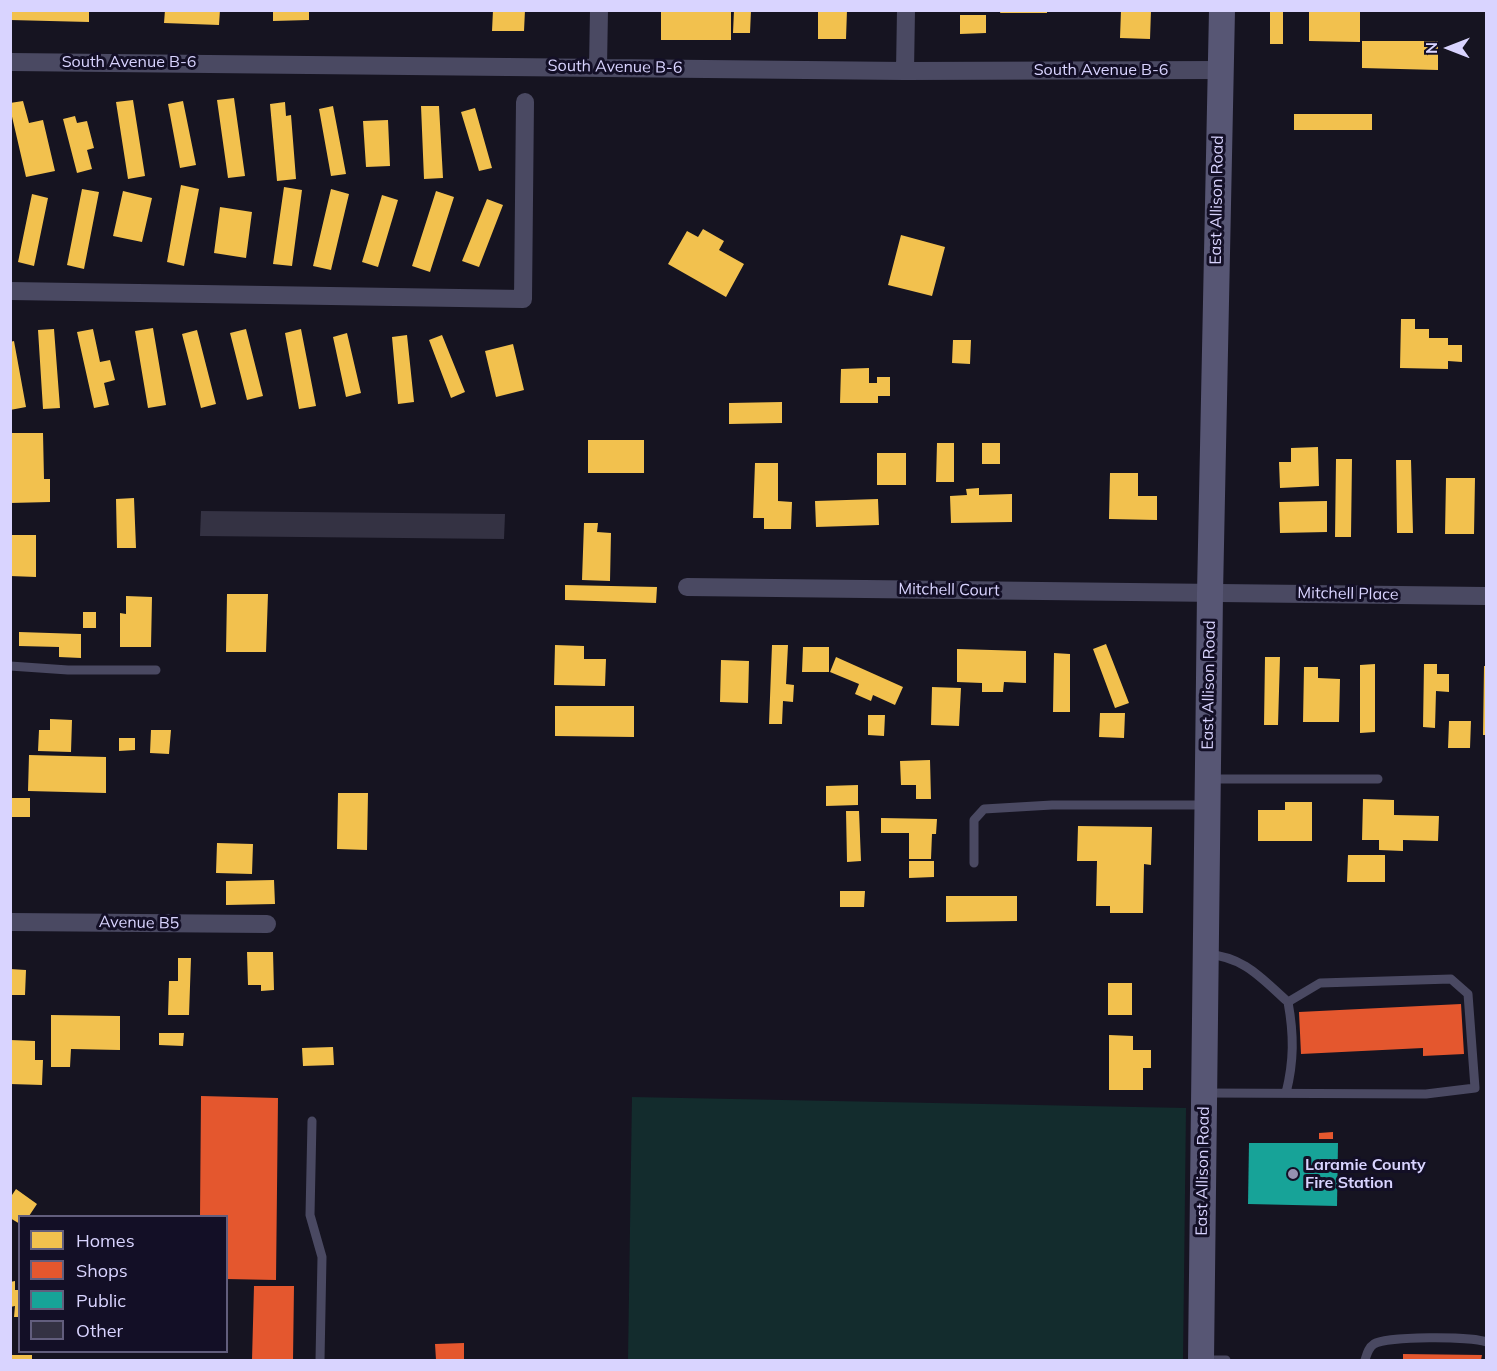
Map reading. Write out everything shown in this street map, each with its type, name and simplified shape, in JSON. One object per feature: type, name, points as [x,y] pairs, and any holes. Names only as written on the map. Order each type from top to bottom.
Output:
[{"type":"street","points":[[598,67],[599,10]]},
{"type":"street","points":[[905,71],[906,10]]},
{"type":"street","name":"East Allison Road","points":[[1201,1360],[1210,593],[1222,10]]},
{"type":"street","name":"South Avenue B-6","points":[[10,62],[905,71],[1220,70]]},
{"type":"street","points":[[10,291],[523,299],[525,102]]},
{"type":"street","name":"Mitchell Court","points":[[687,587],[1210,593]]},
{"type":"street","name":"Mitchell Place","points":[[1210,593],[1486,596]]},
{"type":"street","name":"Avenue B5","points":[[10,922],[267,924]]},
{"type":"lane","points":[[10,666],[68,670],[156,670]]},
{"type":"lane","points":[[1208,779],[1378,779]]},
{"type":"lane","points":[[974,863],[974,820],[984,809],[1052,805],[1208,805]]},
{"type":"lane","points":[[1206,954],[1227,956],[1248,966],[1288,1002],[1294,1035],[1293,1064],[1286,1093]]},
{"type":"lane","points":[[1204,1093],[1426,1094],[1475,1088],[1468,994],[1451,979],[1320,983],[1288,1002]]},
{"type":"lane","points":[[312,1121],[310,1215],[322,1257],[320,1360]]},
{"type":"lane","points":[[1365,1360],[1368,1351],[1382,1340],[1469,1339],[1486,1342]]},
{"type":"lane","points":[[1201,1360],[1226,1360]]},
{"type":"green space","points":[[632,1097],[1186,1108],[1183,1360],[628,1360]]},
{"type":"building: Homes","points":[[10,10],[89,10],[89,22],[10,20]]},
{"type":"building: Homes","points":[[165,10],[220,10],[219,25],[164,23]]},
{"type":"building: Homes","points":[[273,10],[309,10],[309,20],[273,21]]},
{"type":"building: Homes","points":[[493,10],[525,10],[524,31],[492,31]]},
{"type":"building: Homes","points":[[661,10],[731,11],[731,40],[661,40]]},
{"type":"building: Homes","points":[[734,10],[751,10],[750,33],[733,33]]},
{"type":"building: Homes","points":[[818,10],[847,10],[846,39],[818,39]]},
{"type":"building: Homes","points":[[1001,10],[1047,10],[1047,13],[1000,13]]},
{"type":"building: Homes","points":[[1121,10],[1151,10],[1150,39],[1120,38]]},
{"type":"building: Homes","points":[[1270,10],[1283,10],[1283,44],[1270,44]]},
{"type":"building: Homes","points":[[1309,10],[1360,10],[1360,42],[1309,41]]},
{"type":"building: Homes","points":[[960,15],[986,15],[986,33],[960,34]]},
{"type":"building: Homes","points":[[1362,41],[1438,41],[1438,70],[1362,68]]},
{"type":"building: Homes","points":[[234,98],[245,176],[228,178],[217,100]]},
{"type":"building: Homes","points":[[133,100],[145,176],[128,179],[116,102]]},
{"type":"building: Homes","points":[[23,101],[29,123],[43,120],[55,171],[26,177],[10,108],[10,103]]},
{"type":"building: Homes","points":[[183,101],[196,165],[180,168],[168,104]]},
{"type":"building: Homes","points":[[285,102],[286,116],[291,115],[296,179],[277,181],[270,104]]},
{"type":"building: Homes","points":[[333,106],[346,174],[331,176],[319,109]]},
{"type":"building: Homes","points":[[421,106],[439,106],[443,178],[424,179]]},
{"type":"building: Homes","points":[[475,108],[492,168],[479,171],[461,112]]},
{"type":"building: Homes","points":[[1294,114],[1372,114],[1372,130],[1294,130]]},
{"type":"building: Homes","points":[[75,116],[77,123],[87,121],[94,148],[87,150],[92,169],[77,173],[63,119]]},
{"type":"building: Homes","points":[[388,120],[390,166],[366,167],[363,121]]},
{"type":"building: Homes","points":[[181,185],[199,189],[184,266],[167,262]]},
{"type":"building: Homes","points":[[284,187],[302,190],[292,266],[273,264]]},
{"type":"building: Homes","points":[[82,189],[99,192],[84,269],[67,265]]},
{"type":"building: Homes","points":[[331,189],[349,194],[331,270],[313,266]]},
{"type":"building: Homes","points":[[123,191],[152,198],[142,242],[113,236]]},
{"type":"building: Homes","points":[[436,191],[454,197],[430,272],[412,266]]},
{"type":"building: Homes","points":[[32,194],[48,198],[34,266],[18,262]]},
{"type":"building: Homes","points":[[382,195],[398,200],[378,267],[362,262]]},
{"type":"building: Homes","points":[[487,199],[503,205],[479,267],[462,261]]},
{"type":"building: Homes","points":[[220,207],[252,212],[246,258],[214,253]]},
{"type":"building: Homes","points":[[703,229],[724,241],[719,250],[744,264],[726,297],[668,264],[687,231],[698,237]]},
{"type":"building: Homes","points":[[901,235],[945,247],[932,296],[888,285]]},
{"type":"building: Homes","points":[[1401,319],[1415,319],[1415,329],[1429,329],[1429,338],[1448,338],[1448,345],[1462,345],[1462,362],[1448,361],[1448,369],[1400,368]]},
{"type":"building: Homes","points":[[153,328],[166,405],[148,408],[135,331]]},
{"type":"building: Homes","points":[[54,329],[60,408],[43,409],[38,330]]},
{"type":"building: Homes","points":[[93,329],[100,362],[110,360],[115,380],[104,383],[109,405],[94,408],[77,332]]},
{"type":"building: Homes","points":[[246,329],[263,396],[247,400],[230,333]]},
{"type":"building: Homes","points":[[301,329],[316,406],[299,409],[285,333]]},
{"type":"building: Homes","points":[[197,330],[216,404],[201,408],[182,334]]},
{"type":"building: Homes","points":[[347,333],[361,393],[346,397],[333,337]]},
{"type":"building: Homes","points":[[407,335],[414,402],[398,404],[392,337]]},
{"type":"building: Homes","points":[[442,335],[465,392],[451,398],[429,340]]},
{"type":"building: Homes","points":[[953,340],[971,340],[970,364],[952,363]]},
{"type":"building: Homes","points":[[14,341],[26,407],[10,410],[10,342]]},
{"type":"building: Homes","points":[[513,344],[524,390],[496,397],[485,351]]},
{"type":"building: Homes","points":[[869,368],[869,383],[877,383],[877,377],[890,377],[890,396],[878,396],[878,403],[840,403],[841,369]]},
{"type":"building: Homes","points":[[782,402],[782,423],[729,424],[729,403]]},
{"type":"building: Homes","points":[[10,433],[43,433],[44,479],[50,479],[50,502],[10,503]]},
{"type":"building: Homes","points":[[588,440],[644,440],[644,473],[588,473]]},
{"type":"building: Homes","points":[[937,443],[954,443],[954,482],[936,482]]},
{"type":"building: Homes","points":[[982,443],[1000,443],[1000,464],[982,464]]},
{"type":"building: Homes","points":[[1318,447],[1319,486],[1280,488],[1279,462],[1291,462],[1291,448]]},
{"type":"building: Homes","points":[[877,453],[906,453],[906,485],[877,485]]},
{"type":"building: Homes","points":[[1336,459],[1352,459],[1351,537],[1335,537]]},
{"type":"building: Homes","points":[[1396,460],[1411,460],[1413,533],[1397,533]]},
{"type":"building: Homes","points":[[755,463],[778,463],[778,501],[792,502],[791,529],[764,529],[764,518],[753,518]]},
{"type":"building: Homes","points":[[1110,473],[1138,473],[1138,496],[1157,496],[1157,520],[1109,519]]},
{"type":"building: Homes","points":[[1446,478],[1475,478],[1474,534],[1445,534]]},
{"type":"building: Homes","points":[[979,488],[979,495],[1012,494],[1012,522],[951,523],[950,496],[967,495],[966,489]]},
{"type":"building: Homes","points":[[134,498],[136,548],[117,548],[116,499]]},
{"type":"building: Homes","points":[[878,499],[879,525],[816,527],[815,501]]},
{"type":"building: Homes","points":[[1327,501],[1327,532],[1280,533],[1279,502]]},
{"type":"building: Homes","points":[[584,523],[598,523],[597,532],[611,533],[610,581],[582,580]]},
{"type":"building: Homes","points":[[10,535],[36,535],[36,577],[10,576]]},
{"type":"building: Homes","points":[[565,585],[657,587],[656,603],[565,600]]},
{"type":"building: Homes","points":[[227,594],[268,594],[266,652],[226,652]]},
{"type":"building: Homes","points":[[126,596],[152,597],[151,647],[120,647],[120,613],[126,614]]},
{"type":"building: Homes","points":[[83,612],[96,612],[96,628],[83,628]]},
{"type":"building: Homes","points":[[19,632],[81,634],[81,658],[59,657],[59,647],[19,646]]},
{"type":"building: Homes","points":[[1106,644],[1129,703],[1115,708],[1093,649]]},
{"type":"building: Homes","points":[[555,645],[584,646],[584,659],[606,659],[605,686],[554,685]]},
{"type":"building: Homes","points":[[772,645],[788,645],[786,684],[794,685],[793,702],[783,701],[782,724],[769,724]]},
{"type":"building: Homes","points":[[803,647],[829,647],[829,672],[802,672]]},
{"type":"building: Homes","points":[[957,649],[1026,651],[1026,683],[1004,682],[1003,692],[982,692],[982,683],[957,682]]},
{"type":"building: Homes","points":[[1054,653],[1070,654],[1070,712],[1053,712]]},
{"type":"building: Homes","points":[[836,657],[903,687],[895,705],[873,695],[871,701],[855,694],[859,684],[830,672]]},
{"type":"building: Homes","points":[[1265,657],[1280,657],[1278,725],[1264,725]]},
{"type":"building: Homes","points":[[721,660],[749,661],[748,703],[720,702]]},
{"type":"building: Homes","points":[[1375,664],[1375,732],[1360,733],[1360,665]]},
{"type":"building: Homes","points":[[1424,664],[1437,664],[1437,674],[1449,674],[1449,692],[1436,691],[1435,728],[1423,727]]},
{"type":"building: Homes","points":[[1484,666],[1486,666],[1486,735],[1483,735]]},
{"type":"building: Homes","points":[[1304,667],[1318,667],[1318,678],[1340,679],[1339,722],[1303,722]]},
{"type":"building: Homes","points":[[932,687],[961,688],[959,726],[931,725]]},
{"type":"building: Homes","points":[[555,706],[634,706],[634,737],[555,736]]},
{"type":"building: Homes","points":[[1100,713],[1125,713],[1124,738],[1099,737]]},
{"type":"building: Homes","points":[[868,715],[885,715],[884,736],[868,735]]},
{"type":"building: Homes","points":[[50,719],[72,720],[71,752],[38,751],[39,730],[50,730]]},
{"type":"building: Homes","points":[[1449,721],[1471,721],[1470,748],[1448,748]]},
{"type":"building: Homes","points":[[151,730],[171,730],[169,754],[150,753]]},
{"type":"building: Homes","points":[[119,738],[135,738],[135,750],[119,751]]},
{"type":"building: Homes","points":[[29,755],[106,757],[106,793],[28,791]]},
{"type":"building: Homes","points":[[930,760],[931,799],[916,799],[916,785],[901,785],[900,761]]},
{"type":"building: Homes","points":[[858,785],[858,805],[826,806],[826,786]]},
{"type":"building: Homes","points":[[338,793],[368,793],[367,850],[337,849]]},
{"type":"building: Homes","points":[[10,798],[30,798],[30,817],[10,817]]},
{"type":"building: Homes","points":[[1363,799],[1394,800],[1394,815],[1439,816],[1438,841],[1403,840],[1403,851],[1379,850],[1379,840],[1362,840]]},
{"type":"building: Homes","points":[[1285,802],[1312,802],[1312,841],[1258,841],[1258,810],[1285,810]]},
{"type":"building: Homes","points":[[846,811],[859,811],[861,861],[847,862]]},
{"type":"building: Homes","points":[[881,818],[937,819],[936,834],[932,834],[931,859],[909,859],[909,833],[881,833]]},
{"type":"building: Homes","points":[[1078,826],[1152,827],[1151,865],[1144,864],[1143,913],[1110,913],[1110,906],[1096,906],[1097,861],[1077,861]]},
{"type":"building: Homes","points":[[217,843],[253,844],[252,874],[216,873]]},
{"type":"building: Homes","points":[[1348,855],[1385,855],[1385,882],[1347,882]]},
{"type":"building: Homes","points":[[909,861],[934,861],[934,877],[909,878]]},
{"type":"building: Homes","points":[[274,880],[275,904],[226,905],[226,881]]},
{"type":"building: Homes","points":[[840,891],[865,891],[864,907],[840,907]]},
{"type":"building: Homes","points":[[946,896],[1017,896],[1017,921],[946,922]]},
{"type":"building: Homes","points":[[247,952],[273,952],[274,990],[261,991],[261,985],[248,985]]},
{"type":"building: Homes","points":[[178,958],[191,958],[189,1015],[168,1015],[169,981],[178,981]]},
{"type":"building: Homes","points":[[10,969],[26,970],[25,995],[10,995]]},
{"type":"building: Homes","points":[[1108,983],[1132,983],[1132,1015],[1108,1015]]},
{"type":"building: Homes","points":[[51,1015],[120,1016],[120,1050],[71,1049],[70,1067],[51,1067]]},
{"type":"building: Homes","points":[[159,1033],[184,1033],[183,1046],[159,1045]]},
{"type":"building: Homes","points":[[1109,1035],[1133,1036],[1133,1050],[1151,1050],[1151,1068],[1143,1068],[1143,1090],[1109,1090]]},
{"type":"building: Homes","points":[[10,1040],[35,1041],[35,1060],[43,1060],[42,1085],[10,1084]]},
{"type":"building: Homes","points":[[333,1047],[334,1065],[303,1066],[302,1048]]},
{"type":"building: Homes","points":[[16,1189],[37,1204],[30,1215],[18,1215],[18,1223],[10,1218],[10,1198]]},
{"type":"building: Homes","points":[[15,1281],[15,1290],[18,1290],[18,1317],[14,1317],[15,1306],[10,1307],[10,1282]]},
{"type":"building: Homes","points":[[10,1355],[32,1355],[32,1360],[10,1360]]},
{"type":"building: Shops","points":[[1461,1004],[1464,1054],[1423,1056],[1423,1048],[1301,1054],[1299,1012]]},
{"type":"building: Shops","points":[[201,1096],[278,1098],[276,1280],[228,1279],[228,1215],[200,1215]]},
{"type":"building: Shops","points":[[1333,1132],[1333,1139],[1319,1139],[1319,1133]]},
{"type":"building: Shops","points":[[254,1286],[294,1286],[293,1360],[252,1360]]},
{"type":"building: Shops","points":[[464,1343],[464,1360],[436,1360],[435,1344]]},
{"type":"building: Shops","points":[[1403,1354],[1482,1355],[1481,1360],[1403,1360]]},
{"type":"building: Public","name":"Laramie County Fire Station","points":[[1249,1143],[1338,1143],[1337,1206],[1248,1204]]},
{"type":"building: Other","points":[[201,511],[505,514],[504,539],[200,536]]},
{"type":"place","name":"Laramie County Fire Station","points":[[1293,1174]]}]
